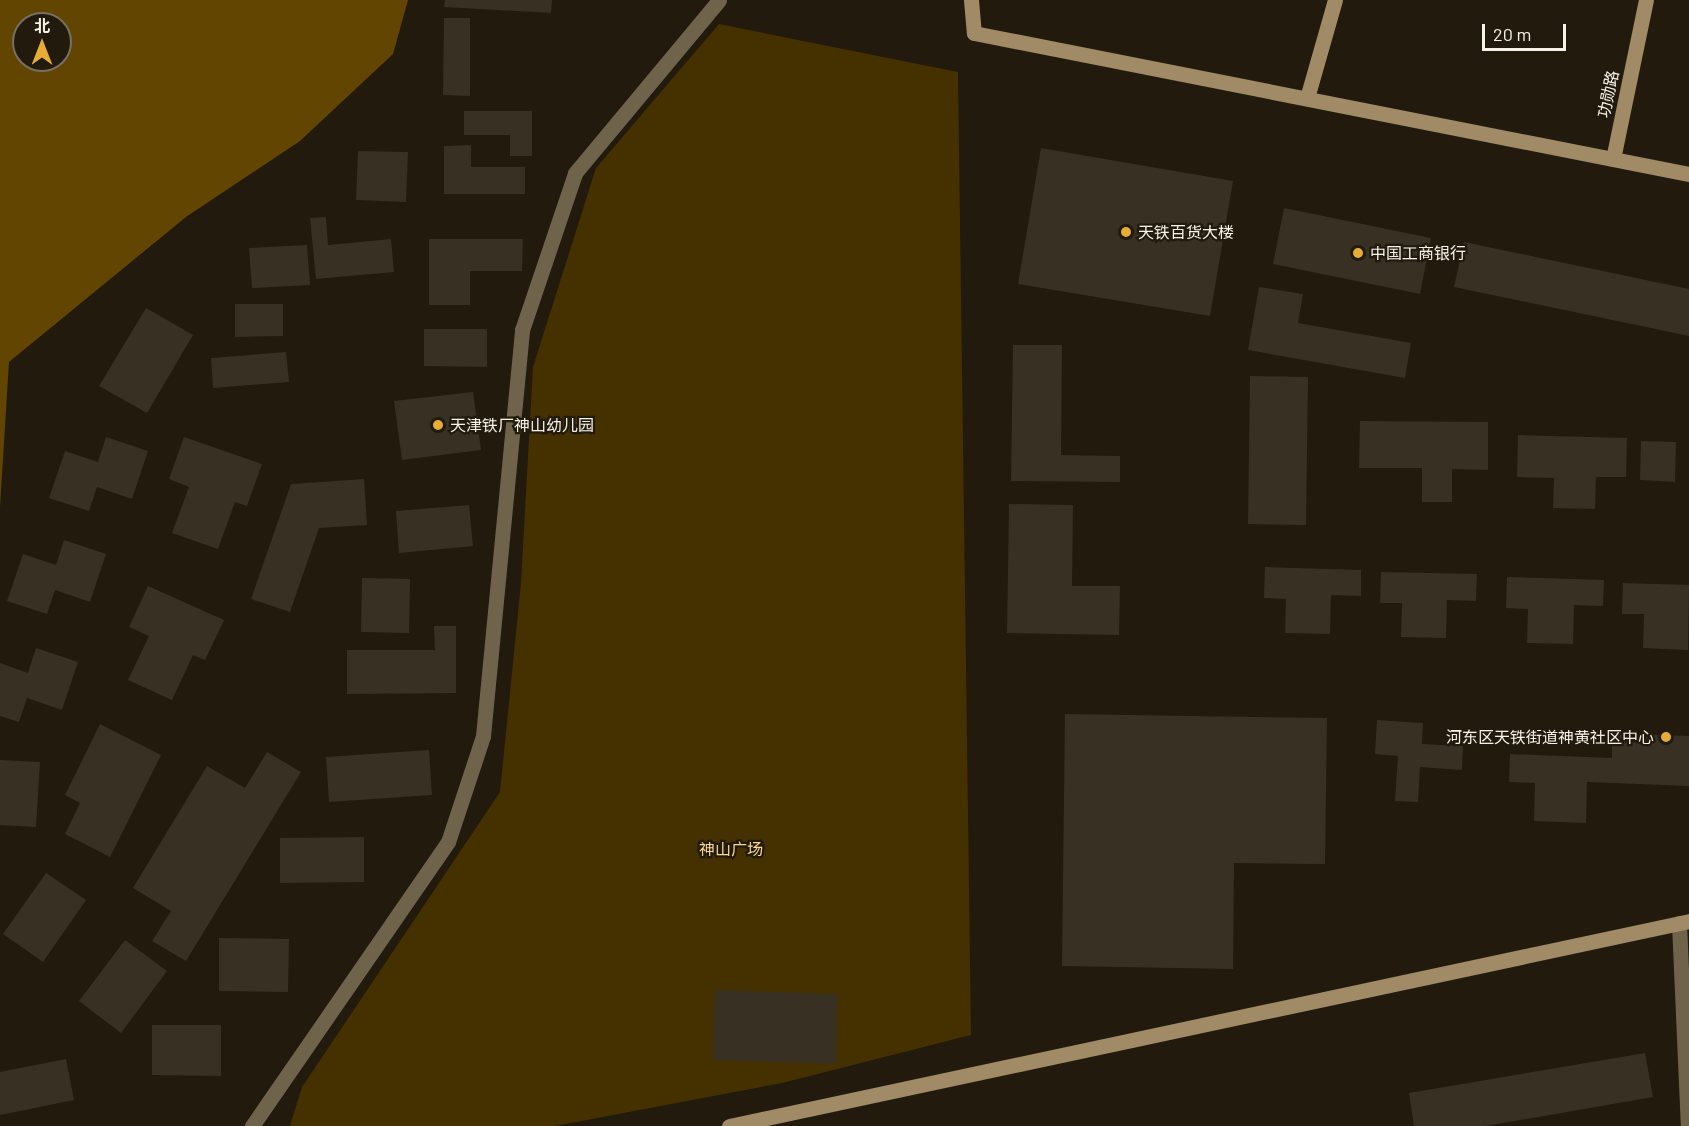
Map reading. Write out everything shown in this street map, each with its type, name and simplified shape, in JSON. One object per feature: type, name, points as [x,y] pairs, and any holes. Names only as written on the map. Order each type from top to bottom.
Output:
[{"type":"street","points":[[252,1126],[448,842],[483,736],[522,330],[575,173],[719,0]]},
{"type":"street","points":[[971,0],[974,33],[1689,174]]},
{"type":"street","points":[[1307,98],[1335,0]]},
{"type":"street","name":"功勋路","points":[[1613,159],[1646,0]]},
{"type":"street","points":[[729,1126],[1684,922],[1688,1126]]},
{"type":"green space","name":"神山广场","points":[[719,24],[958,72],[971,1035],[782,1083],[555,1126],[290,1126],[302,1087],[500,792],[521,583],[533,367],[596,168]]},
{"type":"shaded area","points":[[0,0],[408,0],[393,54],[300,141],[186,217],[9,362],[0,507]]},
{"type":"building","points":[[445,0],[552,0],[551,13],[444,7]]},
{"type":"building","points":[[444,18],[470,18],[470,96],[443,95]]},
{"type":"building","points":[[464,111],[532,111],[532,156],[510,156],[510,135],[464,135]]},
{"type":"building","points":[[471,145],[471,167],[525,167],[525,194],[444,194],[444,146]]},
{"type":"building","name":"天铁百货大楼","points":[[1041,148],[1233,181],[1210,316],[1018,284]]},
{"type":"building","points":[[358,151],[408,152],[406,202],[356,200]]},
{"type":"building","points":[[1284,208],[1431,238],[1420,294],[1273,264]]},
{"type":"building","points":[[326,217],[328,245],[391,239],[394,272],[316,279],[310,218]]},
{"type":"building","points":[[429,239],[523,239],[522,271],[470,271],[470,305],[429,305]]},
{"type":"building","points":[[1464,242],[1689,289],[1689,336],[1454,287]]},
{"type":"building","points":[[307,245],[310,285],[252,288],[249,248]]},
{"type":"building","points":[[1259,287],[1303,294],[1298,323],[1411,343],[1405,378],[1248,350]]},
{"type":"building","points":[[235,304],[283,304],[283,336],[235,337]]},
{"type":"building","points":[[146,308],[193,335],[147,413],[99,386]]},
{"type":"building","points":[[424,329],[487,329],[487,367],[424,366]]},
{"type":"building","points":[[1013,345],[1062,345],[1061,455],[1120,456],[1120,482],[1011,481]]},
{"type":"building","points":[[286,352],[289,382],[213,388],[211,358]]},
{"type":"building","points":[[1250,376],[1308,377],[1306,525],[1248,524]]},
{"type":"building","name":"天津铁厂神山幼儿园","points":[[473,392],[481,450],[402,460],[394,401]]},
{"type":"building","points":[[1360,421],[1488,422],[1488,470],[1452,469],[1452,502],[1422,502],[1422,468],[1359,468]]},
{"type":"building","points":[[1518,435],[1627,438],[1626,477],[1596,477],[1595,509],[1553,508],[1554,478],[1517,477]]},
{"type":"building","points":[[106,437],[148,451],[132,499],[97,487],[89,511],[49,498],[65,451],[98,462]]},
{"type":"building","points":[[184,437],[262,464],[247,506],[235,502],[218,549],[172,533],[189,487],[169,479]]},
{"type":"building","points":[[1641,441],[1676,442],[1675,482],[1640,480]]},
{"type":"building","points":[[364,479],[367,525],[319,528],[290,612],[251,599],[291,484]]},
{"type":"building","points":[[1009,504],[1073,505],[1072,586],[1120,586],[1119,635],[1007,633]]},
{"type":"building","points":[[469,505],[473,546],[399,553],[396,511]]},
{"type":"building","points":[[64,540],[106,554],[90,602],[55,590],[47,614],[7,601],[23,554],[56,565]]},
{"type":"building","points":[[1265,567],[1361,570],[1361,596],[1331,595],[1330,634],[1285,633],[1286,599],[1264,598]]},
{"type":"building","points":[[1381,572],[1477,574],[1476,601],[1447,600],[1446,638],[1401,637],[1402,603],[1380,603]]},
{"type":"building","points":[[1507,577],[1604,580],[1603,606],[1574,605],[1573,644],[1527,643],[1528,609],[1506,608]]},
{"type":"building","points":[[362,578],[410,579],[409,633],[361,632]]},
{"type":"building","points":[[1623,583],[1689,585],[1688,650],[1643,648],[1644,614],[1622,614]]},
{"type":"building","points":[[148,586],[224,620],[205,660],[193,655],[172,700],[128,680],[149,636],[129,627]]},
{"type":"building","points":[[434,626],[456,626],[456,693],[347,694],[347,650],[435,650]]},
{"type":"building","points":[[36,648],[78,662],[62,710],[27,698],[19,722],[0,716],[0,663],[28,673]]},
{"type":"building","points":[[1065,714],[1327,718],[1325,864],[1234,863],[1233,969],[1062,966]]},
{"type":"building","points":[[1377,720],[1423,723],[1422,744],[1463,746],[1462,770],[1420,767],[1418,802],[1395,801],[1398,756],[1375,754]]},
{"type":"building","points":[[100,724],[161,755],[110,857],[65,834],[80,803],[65,795]]},
{"type":"building","points":[[1612,733],[1689,736],[1689,786],[1587,782],[1586,823],[1534,821],[1535,783],[1509,782],[1510,754],[1612,758]]},
{"type":"building","points":[[429,750],[432,795],[329,802],[326,757]]},
{"type":"building","points":[[267,752],[301,772],[186,961],[152,941],[171,911],[133,888],[207,766],[245,788]]},
{"type":"building","points":[[0,760],[40,762],[36,827],[0,825]]},
{"type":"building","points":[[364,837],[364,882],[280,883],[280,838]]},
{"type":"building","points":[[46,873],[86,900],[43,962],[3,934]]},
{"type":"building","points":[[219,938],[289,939],[288,992],[219,991]]},
{"type":"building","points":[[125,940],[167,971],[121,1033],[79,1001]]},
{"type":"building","points":[[715,990],[838,994],[836,1064],[713,1060]]},
{"type":"building","points":[[152,1025],[221,1025],[221,1076],[152,1075]]},
{"type":"building","points":[[1645,1053],[1653,1097],[1486,1126],[1414,1126],[1409,1093]]},
{"type":"building","points":[[66,1059],[74,1100],[0,1115],[0,1072]]},
{"type":"place","name":"天铁百货大楼","points":[[1126,232]]},
{"type":"place","name":"中国工商银行","points":[[1358,253]]},
{"type":"place","name":"天津铁厂神山幼儿园","points":[[438,425]]},
{"type":"place","name":"河东区天铁街道神黄社区中心","points":[[1666,737]]}]
